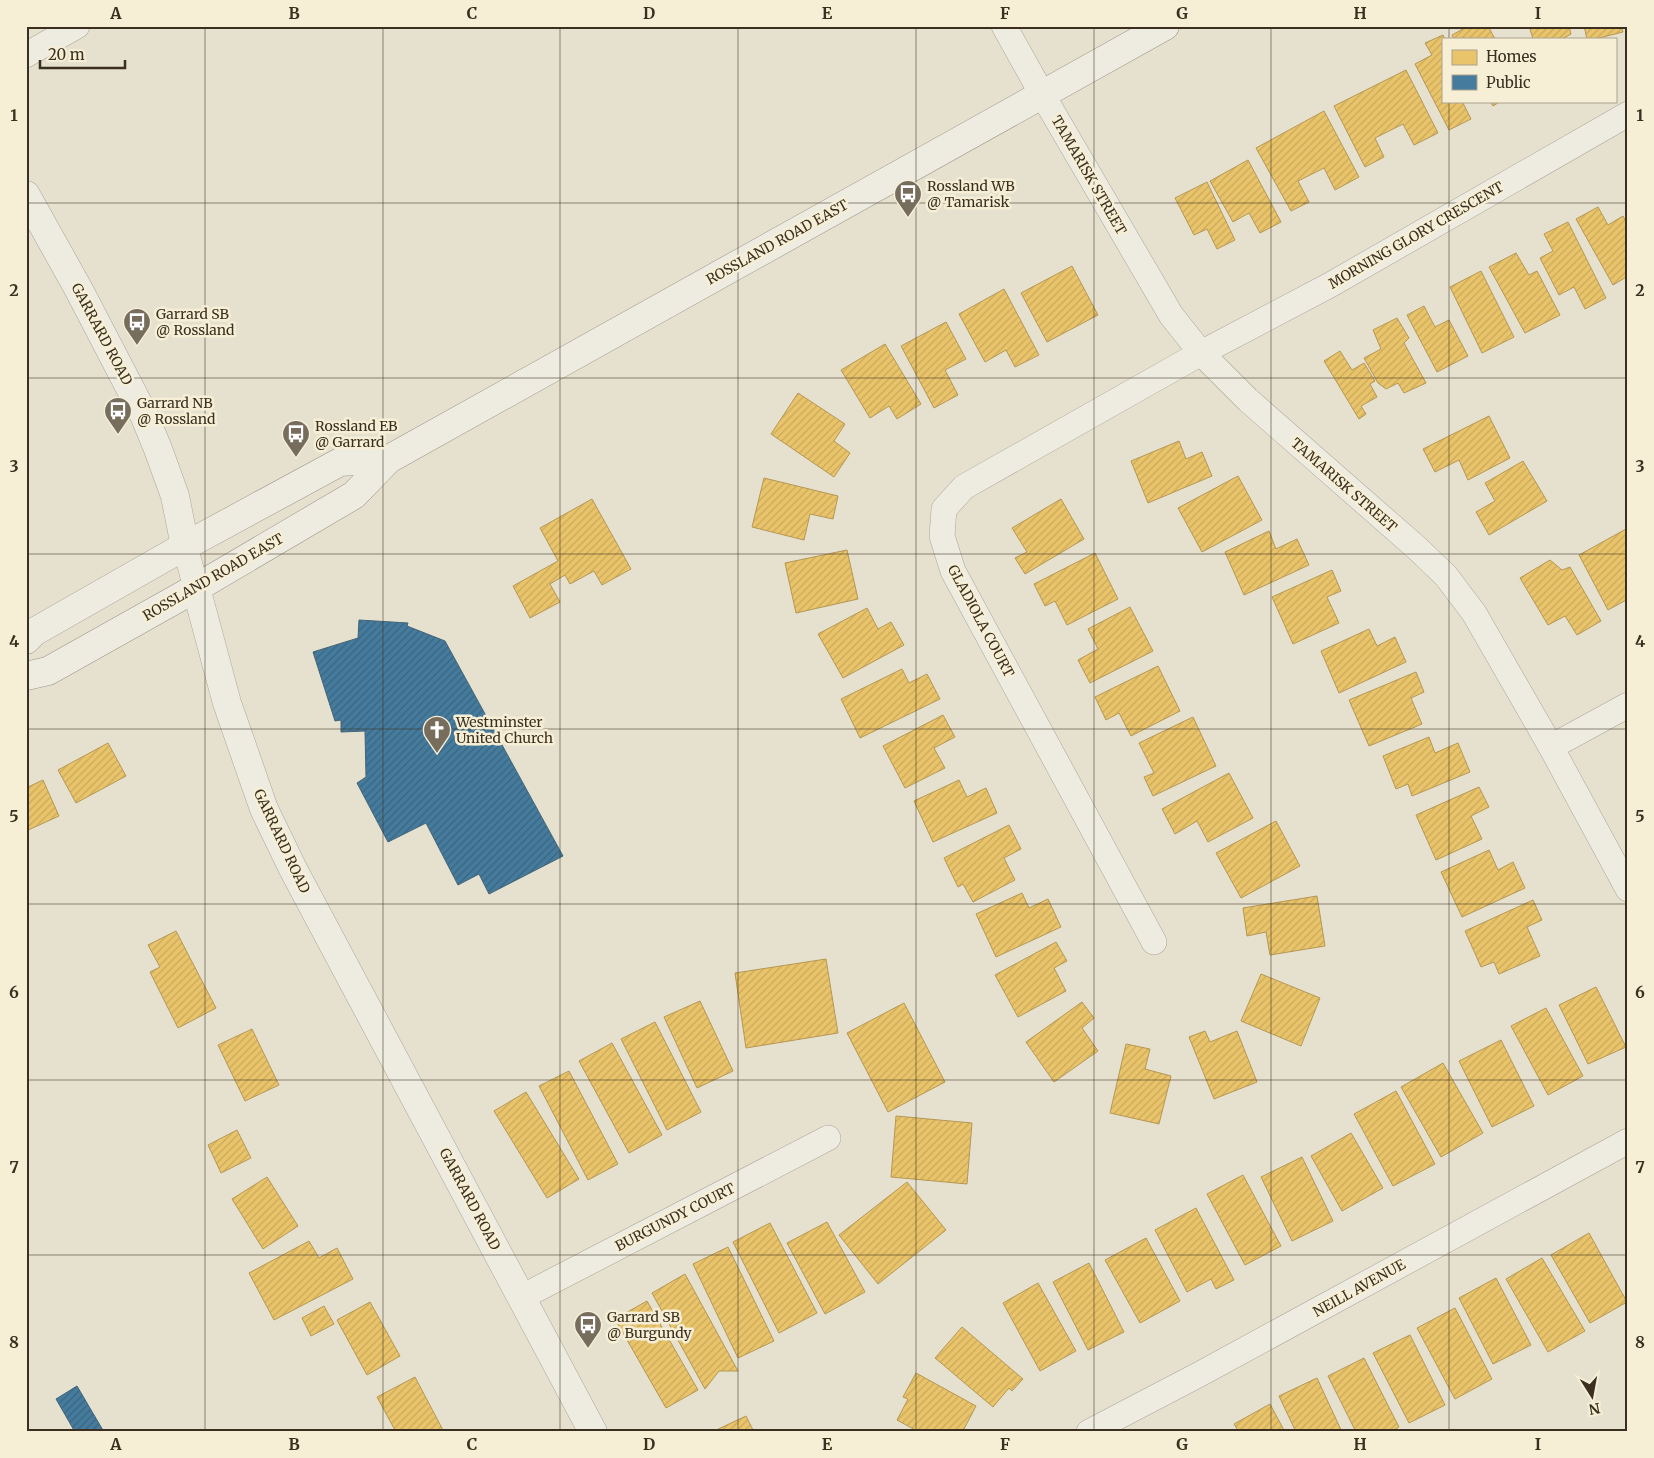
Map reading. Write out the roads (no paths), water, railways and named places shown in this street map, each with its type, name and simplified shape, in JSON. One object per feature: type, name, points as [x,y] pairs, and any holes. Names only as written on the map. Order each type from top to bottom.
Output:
[{"type":"main road","name":"ROSSLAND ROAD EAST","points":[[26,676],[48,671],[196,588],[354,494],[388,459],[1165,26]]},
{"type":"main road","name":"GARRARD ROAD","points":[[26,195],[79,290],[144,415],[175,496],[185,546]]},
{"type":"main road","name":"ROSSLAND ROAD EAST","points":[[26,640],[34,632],[185,546],[340,462],[388,459]]},
{"type":"main road","name":"GARRARD ROAD","points":[[196,588],[227,703],[264,809],[293,869],[593,1432]]},
{"type":"street","points":[[26,55],[77,26]]},
{"type":"street","name":"TAMARISK STREET","points":[[1004,26],[1170,315],[1202,354],[1248,400],[1418,549],[1446,576],[1474,613],[1551,747],[1628,889]]},
{"type":"street","name":"MORNING GLORY CRESCENT","points":[[1202,354],[1330,285],[1628,114]]},
{"type":"street","name":"GLADIOLA COURT","points":[[1154,942],[952,571],[942,536],[944,509],[964,487],[1202,354]]},
{"type":"street","name":"GARRARD ROAD","points":[[185,546],[196,588]]},
{"type":"street","points":[[1551,747],[1628,705]]},
{"type":"street","name":"BURGUNDY COURT","points":[[522,1297],[828,1138]]},
{"type":"street","name":"NEILL AVENUE","points":[[1090,1432],[1628,1141]]},
{"type":"place","name":"Rossland WB @ Tamarisk","points":[[908,218]]},
{"type":"place","name":"Garrard SB @ Rossland","points":[[137,346]]},
{"type":"place","name":"Garrard NB @ Rossland","points":[[118,435]]},
{"type":"place","name":"Rossland EB @ Garrard","points":[[296,458]]},
{"type":"place","name":"Westminster United Church","points":[[437,754]]},
{"type":"place","name":"Garrard SB @ Burgundy","points":[[588,1349]]}]
